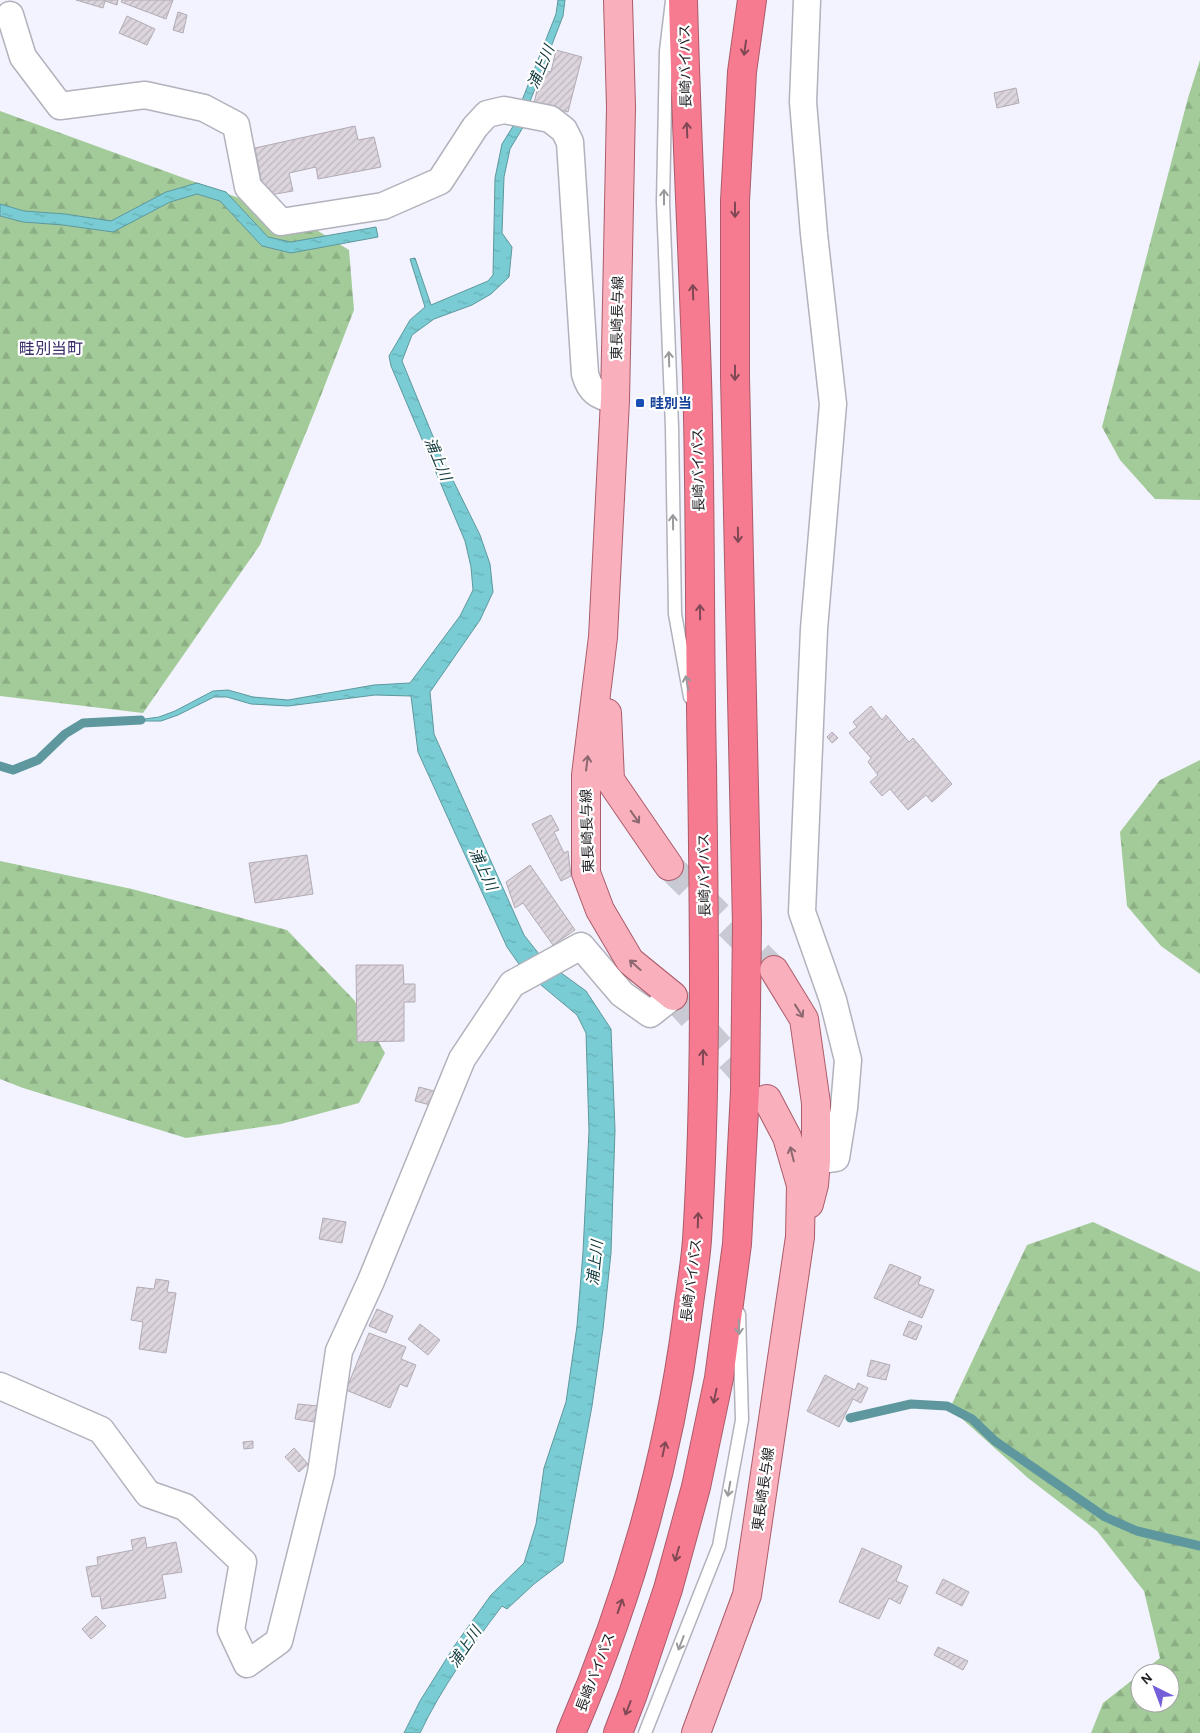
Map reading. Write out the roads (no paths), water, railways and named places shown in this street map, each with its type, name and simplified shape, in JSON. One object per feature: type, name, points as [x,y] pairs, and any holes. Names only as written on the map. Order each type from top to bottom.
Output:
[{"type":"highway","name":"長崎バイパス","points":[[571,1733],[595,1679],[629,1579],[658,1478],[681,1360],[696,1244],[703,1085],[705,924],[697,382],[685,98],[684,0]]},
{"type":"highway","points":[[618,1733],[668,1589],[696,1487],[719,1378],[737,1244],[745,1091],[747,925],[735,377],[736,201],[742,72],[752,0]]},
{"type":"main road","name":"東長崎長与線","points":[[618,0],[621,107],[615,400],[603,636],[586,776],[586,873],[600,910],[630,962],[673,996]]},
{"type":"main road","name":"東長崎長与線","points":[[603,636],[610,780],[669,866]]},
{"type":"main road","name":"東長崎長与線","points":[[696,1733],[747,1596],[800,1236],[814,1185],[816,1103],[804,1019],[774,970]]},
{"type":"main road","name":"東長崎長与線","points":[[767,1099],[787,1136],[801,1185],[800,1236]]},
{"type":"street","points":[[807,0],[802,102],[814,234],[833,404],[814,630],[802,912],[833,1000],[848,1060],[844,1108],[836,1158],[816,1161]]},
{"type":"street","points":[[10,15],[23,57],[60,106],[145,95],[204,108],[236,125],[248,187],[281,222],[383,206],[440,181],[475,127],[487,114],[504,110],[550,119],[564,130],[570,142],[585,374],[588,386],[601,397],[615,400]]},
{"type":"street","points":[[0,1386],[101,1430],[148,1494],[185,1507],[243,1562],[231,1630],[247,1664],[279,1641],[321,1473],[339,1351],[371,1281],[462,1059],[512,984],[582,946],[622,994],[650,1014],[673,996]]},
{"type":"lane","points":[[672,0],[666,51],[664,202],[672,427],[675,614],[702,766]]},
{"type":"lane","points":[[645,1733],[719,1546],[742,1420],[737,1244]]},
{"type":"water","name":"浦上川","points":[[558,0],[565,0],[563,16],[529,104],[528,119],[510,149],[504,177],[502,233],[512,247],[509,277],[491,294],[472,305],[434,319],[412,335],[402,361],[441,456],[480,535],[490,564],[493,592],[480,620],[430,692],[434,734],[524,935],[539,954],[553,967],[586,991],[611,1029],[615,1130],[611,1253],[592,1406],[563,1562],[534,1584],[507,1609],[502,1606],[458,1668],[420,1733],[404,1733],[420,1701],[455,1645],[491,1595],[524,1563],[536,1524],[544,1468],[566,1402],[577,1326],[589,1131],[586,1033],[577,1015],[521,967],[507,947],[418,752],[411,696],[375,695],[288,706],[251,704],[227,697],[214,697],[178,715],[161,721],[131,721],[159,717],[175,711],[213,691],[228,690],[253,697],[288,700],[374,685],[410,683],[460,616],[473,590],[471,567],[465,541],[391,366],[389,356],[410,320],[425,307],[410,259],[415,258],[431,305],[488,281],[493,275],[495,178],[502,144],[515,123],[556,14]]},
{"type":"water","points":[[197,183],[226,192],[268,237],[291,242],[376,227],[378,237],[291,253],[262,246],[220,201],[197,194],[170,202],[113,232],[23,222],[0,216],[0,204],[24,211],[65,214],[111,221],[166,192]]},
{"type":"waterway","points":[[0,766],[13,770],[38,760],[65,734],[83,723],[141,720]]},
{"type":"waterway","points":[[850,1418],[911,1404],[947,1406],[972,1419],[995,1441],[1105,1517],[1137,1531],[1200,1546]]},
{"type":"tunnel","points":[[669,866],[774,970]]},
{"type":"tunnel","points":[[673,996],[756,1087]]},
{"type":"place","name":"畦別当","points":[[640,403]]},
{"type":"district","name":"畦別当町","points":[[51,348]]}]
